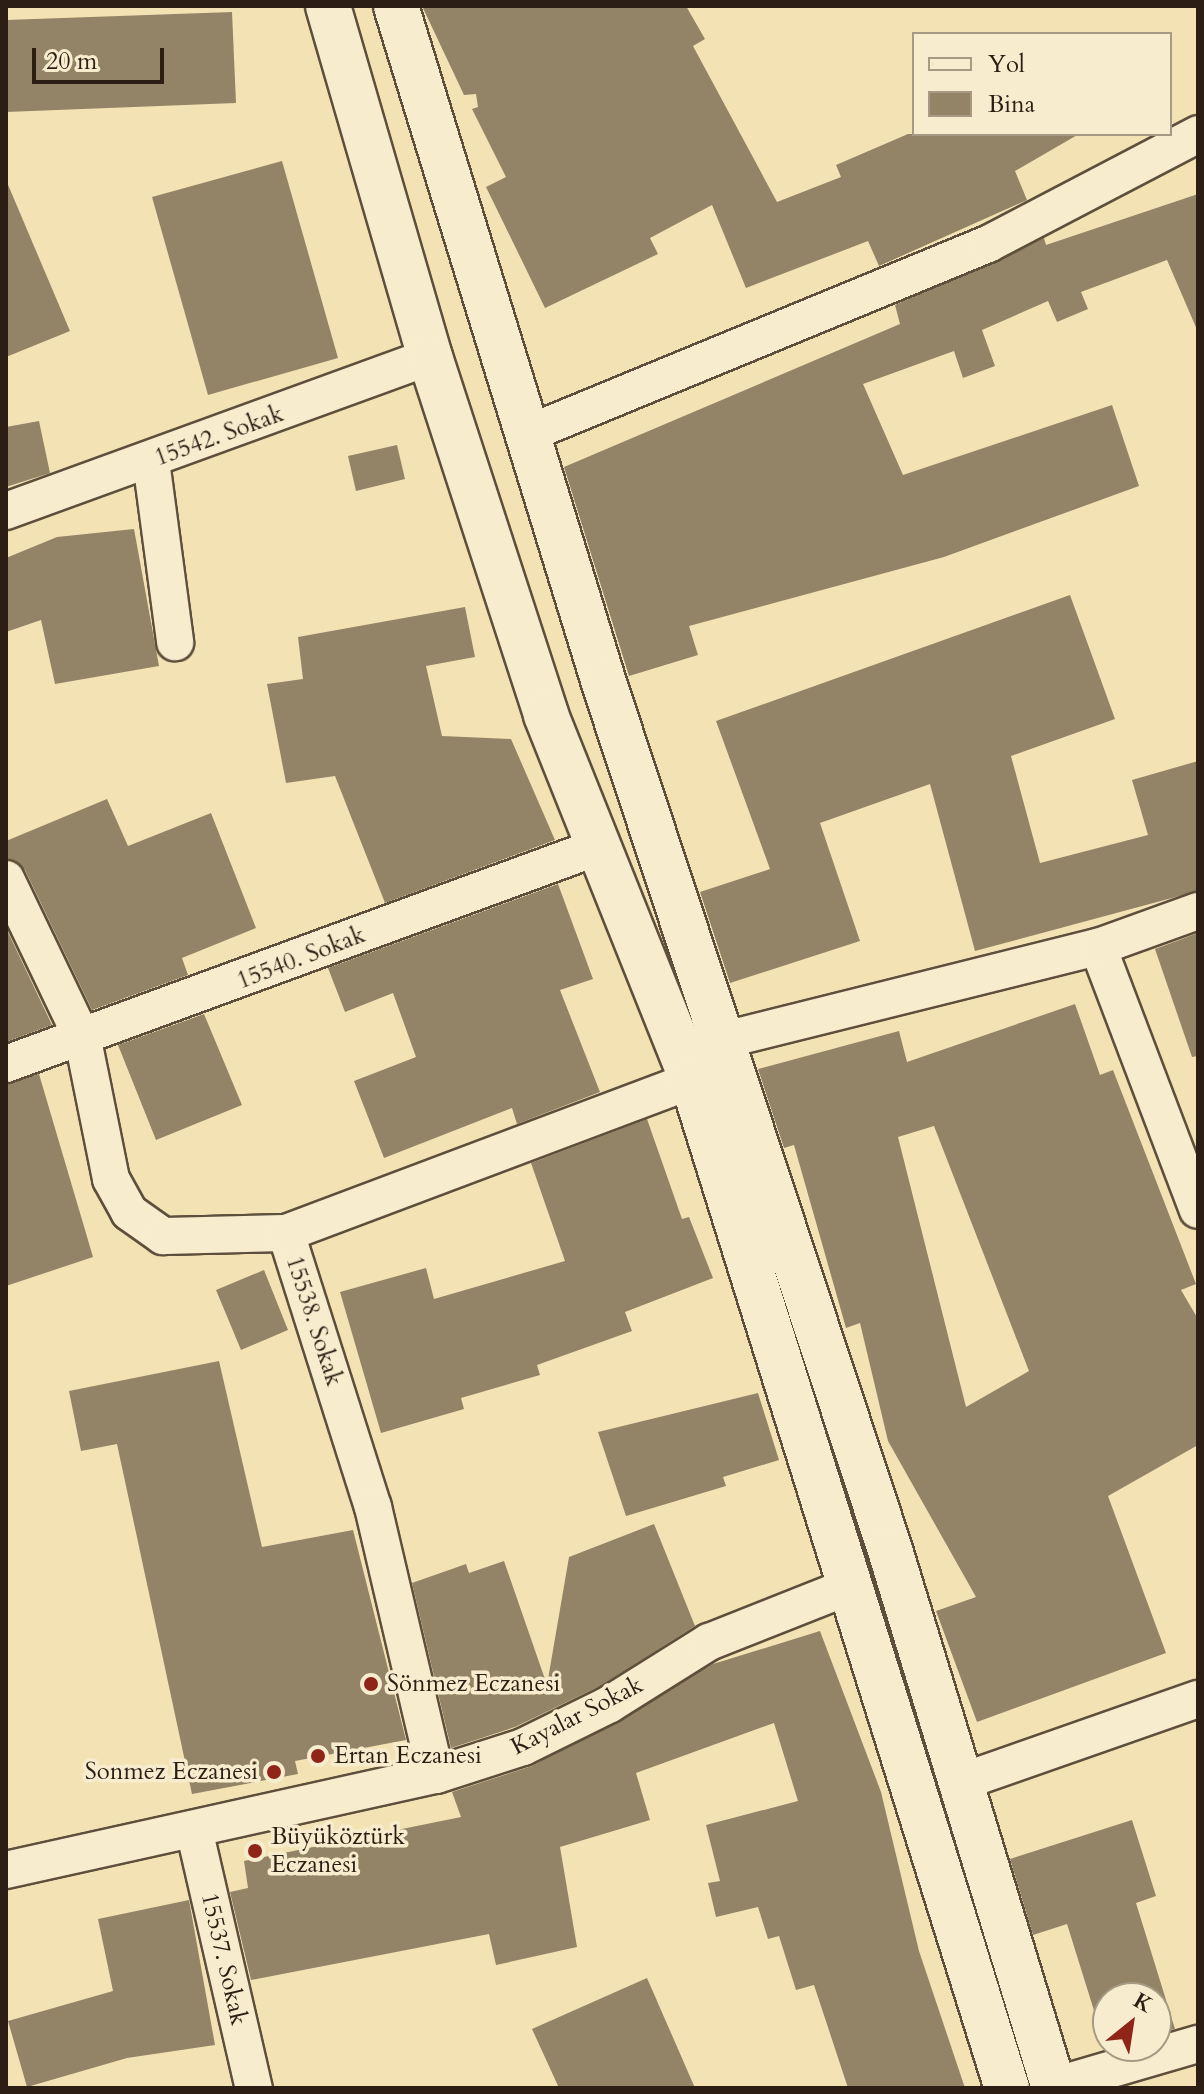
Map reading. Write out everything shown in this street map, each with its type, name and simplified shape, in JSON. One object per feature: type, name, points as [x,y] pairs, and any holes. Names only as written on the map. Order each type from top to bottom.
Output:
[{"type":"main road","points":[[328,6],[430,357],[546,715],[595,848],[692,1080],[853,1585],[1007,2088]]},
{"type":"main road","points":[[396,6],[604,683],[890,1550],[958,1783],[1054,2087]]},
{"type":"main road","points":[[546,715],[604,683]]},
{"type":"main road","points":[[692,1080],[724,1040]]},
{"type":"main road","points":[[853,1585],[890,1550]]},
{"type":"street","points":[[527,434],[988,244],[1198,134]]},
{"type":"street","name":"15542. Sokak","points":[[6,511],[151,461],[430,357]]},
{"type":"street","points":[[151,461],[175,642]]},
{"type":"street","name":"15540. Sokak","points":[[6,1064],[83,1040],[595,848]]},
{"type":"street","name":"15538. Sokak","points":[[6,879],[83,1040],[111,1179],[129,1212],[174,1237],[286,1233],[373,1507],[436,1775]]},
{"type":"street","points":[[724,1040],[1098,947],[1198,911]]},
{"type":"street","points":[[1098,947],[1198,1210]]},
{"type":"street","points":[[286,1233],[692,1080]]},
{"type":"street","name":"Kayalar Sokak","points":[[6,1870],[436,1775],[523,1747],[610,1704],[709,1642],[853,1585]]},
{"type":"street","points":[[958,1783],[1198,1699]]},
{"type":"street","name":"15537. Sokak","points":[[194,1829],[254,2088]]},
{"type":"street","points":[[1054,2087],[1198,2044]]},
{"type":"building","points":[[422,6],[686,6],[705,39],[693,46],[777,202],[841,177],[836,165],[908,134],[1076,136],[1015,171],[1027,200],[879,266],[868,241],[746,288],[712,205],[650,238],[658,254],[545,308],[486,187],[506,177],[472,109],[478,107],[476,94],[464,95]]},
{"type":"building","points":[[232,12],[236,103],[6,112],[6,20]]},
{"type":"building","points":[[282,161],[338,358],[208,395],[152,197]]},
{"type":"building","points":[[6,180],[70,331],[6,357]]},
{"type":"building","points":[[1198,194],[1198,332],[1167,260],[1081,292],[1088,309],[1057,322],[1048,301],[982,330],[995,366],[963,378],[954,351],[863,384],[903,475],[1112,405],[1139,486],[944,557],[689,626],[698,655],[629,676],[564,467],[900,324],[895,305],[1044,238],[1046,245]]},
{"type":"building","points":[[39,421],[50,473],[6,487],[6,427]]},
{"type":"building","points":[[397,445],[405,479],[356,491],[348,456]]},
{"type":"building","points":[[134,529],[159,666],[55,684],[41,620],[6,632],[6,558],[57,537]]},
{"type":"building","points":[[1070,595],[1115,719],[1011,756],[1040,863],[1148,835],[1132,780],[1198,761],[1198,891],[975,951],[930,784],[820,823],[860,941],[730,983],[700,892],[770,869],[716,721]]},
{"type":"building","points":[[465,607],[475,657],[426,666],[442,736],[511,739],[555,840],[385,903],[335,776],[286,783],[267,684],[303,679],[298,637]]},
{"type":"building","points":[[107,799],[128,846],[211,813],[256,928],[182,958],[188,975],[92,1010],[25,870],[6,858],[6,841]]},
{"type":"building","points":[[558,884],[593,979],[560,990],[600,1092],[517,1124],[512,1108],[384,1158],[354,1081],[416,1057],[393,993],[345,1012],[328,968]]},
{"type":"building","points":[[6,928],[52,1025],[6,1042]]},
{"type":"building","points":[[1198,933],[1198,1056],[1192,1057],[1155,949]]},
{"type":"building","points":[[1075,1004],[1100,1075],[1113,1070],[1196,1284],[1181,1290],[1198,1319],[1198,1445],[1108,1496],[1166,1653],[977,1722],[936,1611],[976,1597],[888,1441],[860,1323],[846,1328],[794,1145],[784,1148],[758,1069],[899,1031],[907,1062]],"holes":[[[934,1126],[1029,1371],[966,1407],[898,1137]]]},
{"type":"building","points":[[204,1014],[242,1105],[156,1140],[118,1045]]},
{"type":"building","points":[[39,1074],[93,1257],[6,1286],[6,1084]]},
{"type":"building","points":[[647,1119],[682,1219],[689,1217],[713,1278],[625,1312],[632,1331],[537,1365],[540,1375],[461,1398],[464,1409],[381,1433],[340,1292],[426,1268],[434,1299],[565,1261],[531,1163]]},
{"type":"building","points":[[264,1270],[288,1330],[241,1350],[216,1290]]},
{"type":"building","points":[[219,1361],[262,1547],[353,1530],[406,1740],[295,1761],[298,1774],[192,1794],[117,1444],[81,1451],[69,1391]]},
{"type":"building","points":[[758,1393],[779,1460],[723,1477],[726,1486],[626,1516],[598,1432]]},
{"type":"building","points":[[654,1524],[695,1626],[600,1686],[515,1727],[451,1748],[412,1583],[466,1564],[469,1573],[504,1561],[547,1685],[569,1557]]},
{"type":"building","points":[[820,1631],[881,1792],[919,1951],[965,2088],[848,2088],[814,1985],[796,1990],[779,1936],[768,1939],[758,1907],[716,1917],[708,1883],[720,1881],[706,1825],[798,1801],[774,1723],[636,1773],[650,1820],[560,1847],[577,1947],[496,1965],[489,1934],[251,1980],[230,1892],[248,1888],[244,1861],[461,1817],[452,1792],[532,1766],[713,1664]]},
{"type":"building","points":[[1132,1820],[1156,1896],[1136,1903],[1160,1982],[1092,1982],[1092,2004],[1067,1924],[1033,1935],[1010,1859]]},
{"type":"building","points":[[189,1900],[215,2045],[127,2058],[27,2087],[8,2021],[113,1991],[98,1919]]},
{"type":"building","points":[[647,1978],[695,2088],[559,2088],[532,2029]]},
{"type":"place","name":"Sönmez Eczanesi","points":[[371,1684]]},
{"type":"place","name":"Ertan Eczanesi","points":[[318,1756]]},
{"type":"place","name":"Sonmez Eczanesi","points":[[274,1772]]},
{"type":"place","name":"Büyüköztürk Eczanesi","points":[[255,1851]]}]
